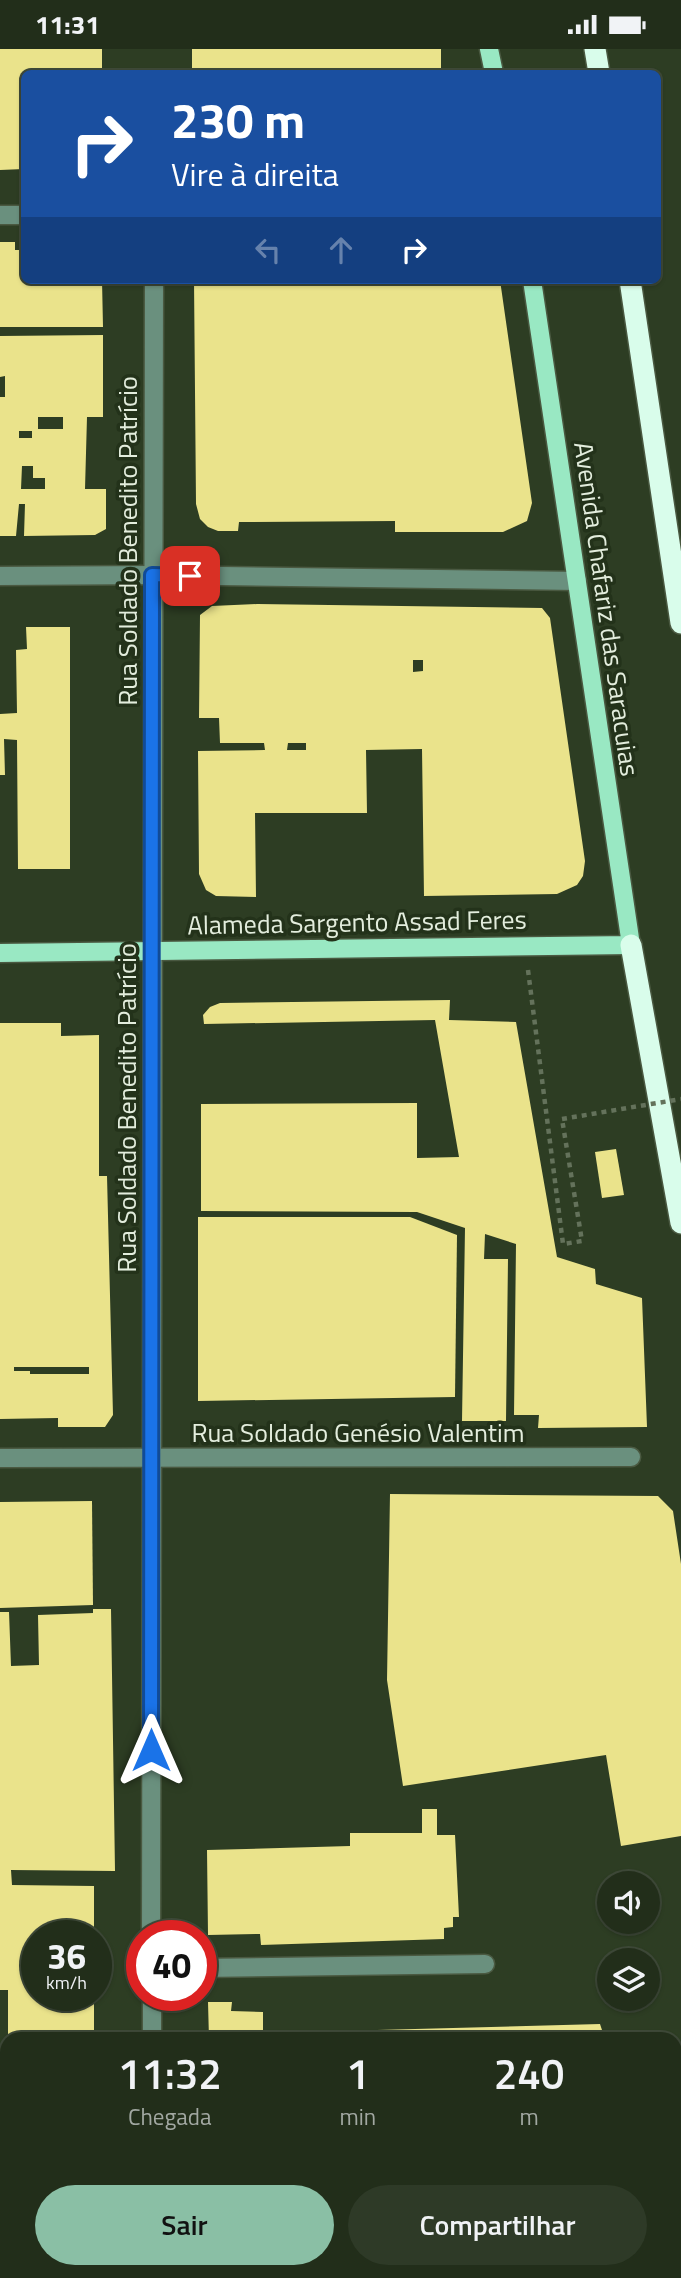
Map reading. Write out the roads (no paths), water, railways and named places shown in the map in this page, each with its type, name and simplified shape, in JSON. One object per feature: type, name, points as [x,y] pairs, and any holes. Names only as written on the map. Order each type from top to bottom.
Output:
[{"type":"highway","points":[[596,49],[599,70]]},
{"type":"highway","points":[[631,284],[681,623]]},
{"type":"highway","points":[[631,946],[681,1223]]},
{"type":"main road","points":[[489,49],[493,70]]},
{"type":"main road","name":"Avenida Chafariz das Saracuias","points":[[533,284],[631,946]]},
{"type":"main road","name":"Alameda Sargento Assad Feres","points":[[0,953],[631,946]]},
{"type":"street","points":[[0,215],[21,215]]},
{"type":"street","name":"Rua Soldado Benedito Patrício","points":[[152,1920],[150,1459],[154,284]]},
{"type":"street","points":[[0,576],[152,575],[577,581]]},
{"type":"street","name":"Rua Soldado Genésio Valentim","points":[[0,1458],[631,1457]]},
{"type":"street","points":[[217,1968],[485,1964]]},
{"type":"street","points":[[152,2011],[152,2032]]}]
